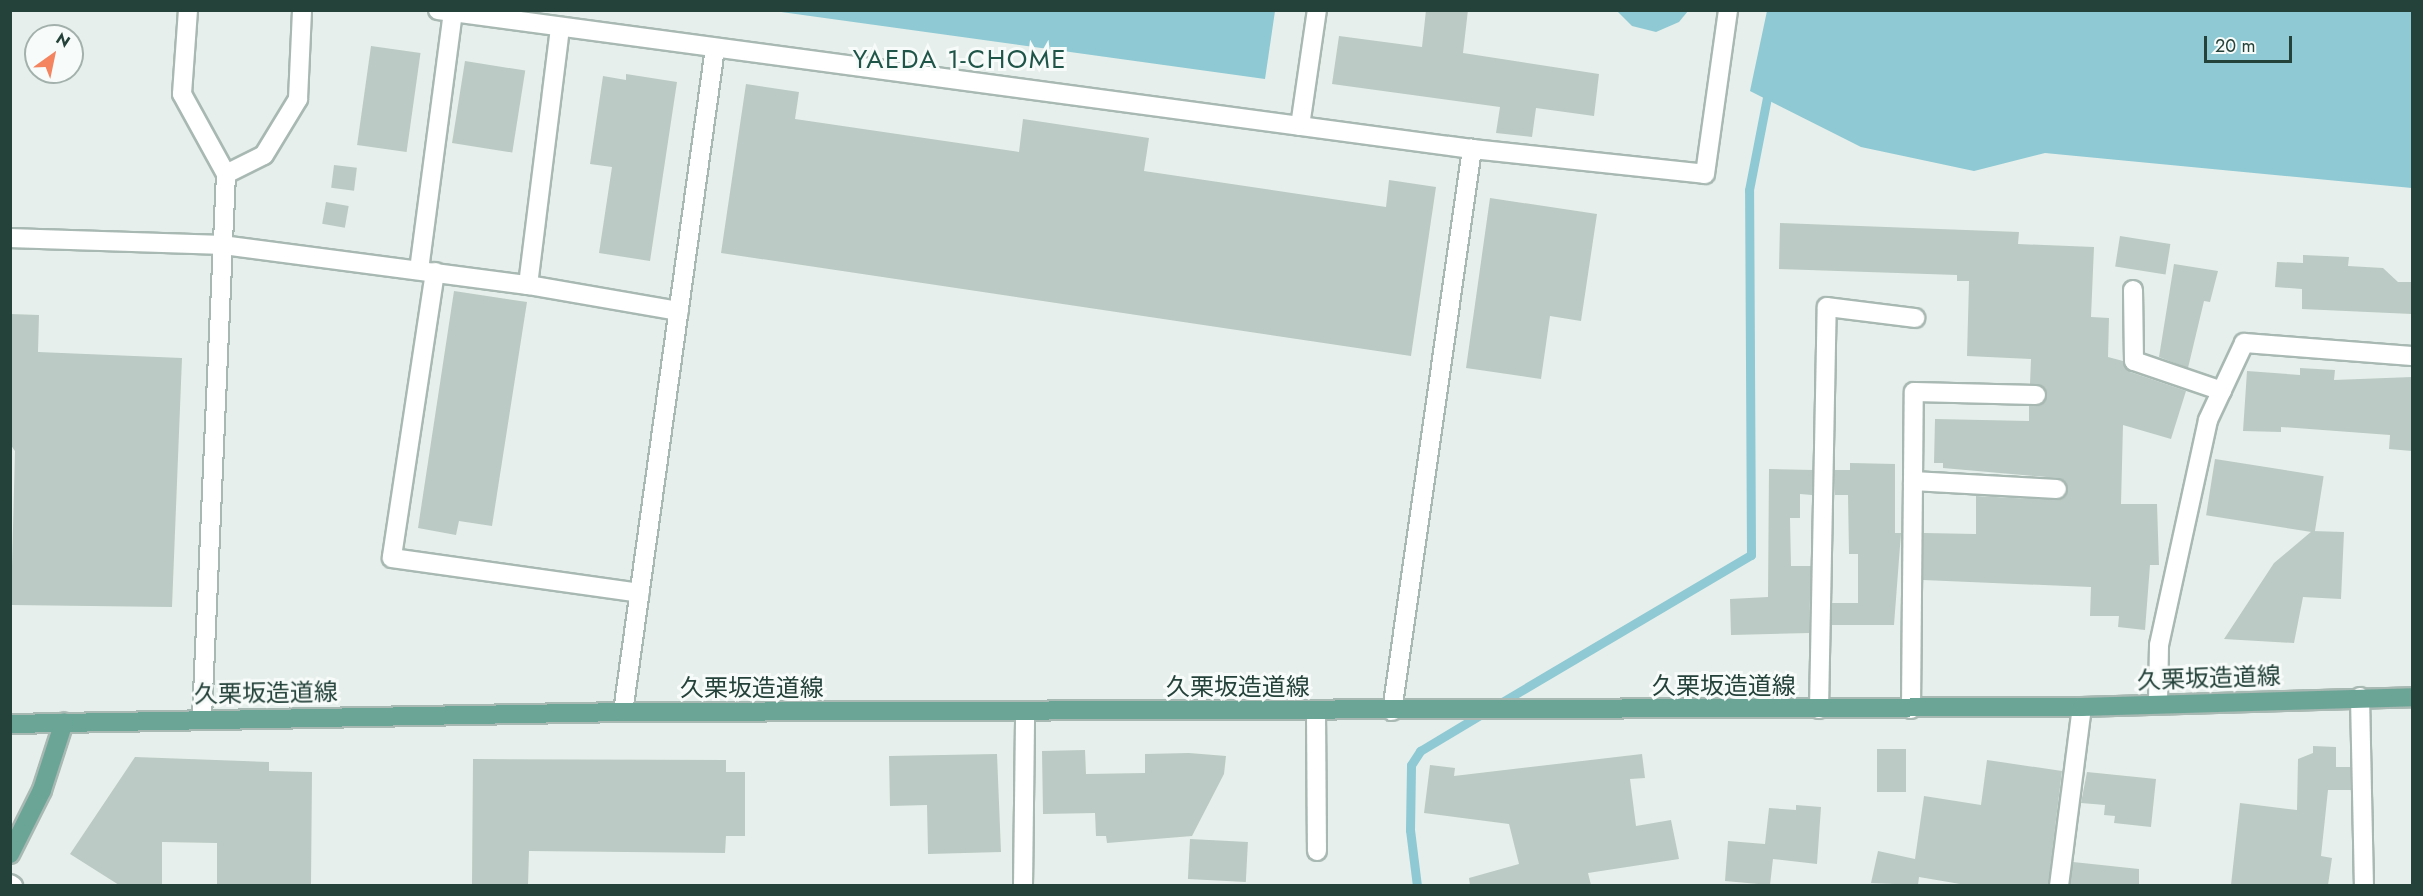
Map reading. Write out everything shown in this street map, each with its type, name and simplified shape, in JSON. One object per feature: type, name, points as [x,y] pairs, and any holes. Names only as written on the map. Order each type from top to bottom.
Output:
[{"type":"main road","name":"久栗坂造道線","points":[[10,724],[202,718],[623,712],[1911,709],[2082,707],[2360,697],[2412,698]]},
{"type":"main road","points":[[10,854],[42,790],[64,722]]},
{"type":"street","points":[[188,10],[183,94],[226,174],[202,718]]},
{"type":"street","points":[[226,174],[264,154],[298,99],[302,10]]},
{"type":"street","points":[[1300,126],[1317,10]]},
{"type":"street","points":[[640,593],[392,558],[427,271],[446,11],[1472,149],[1705,174],[1728,10]]},
{"type":"street","points":[[528,285],[560,27]]},
{"type":"street","points":[[623,712],[715,48]]},
{"type":"street","points":[[1392,711],[1472,149]]},
{"type":"street","points":[[10,238],[223,245],[528,285],[679,311]]},
{"type":"street","points":[[2133,290],[2134,361],[2222,391]]},
{"type":"street","points":[[1819,709],[1827,307],[1915,318]]},
{"type":"street","points":[[2158,703],[2159,645],[2208,420],[2244,343],[2412,356]]},
{"type":"street","points":[[1911,709],[1914,392],[2036,395]]},
{"type":"street","points":[[1913,481],[2057,489]]},
{"type":"street","points":[[2360,697],[2364,885]]},
{"type":"street","points":[[2059,885],[2082,707]]},
{"type":"street","points":[[1316,711],[1317,851]]},
{"type":"street","points":[[1023,885],[1024,712]]},
{"type":"water","points":[[1275,10],[1265,79],[774,11]]},
{"type":"water","points":[[1617,11],[1688,11],[1679,22],[1656,32],[1632,26]]},
{"type":"water","points":[[1767,11],[2412,11],[2412,188],[2045,153],[1974,171],[1861,147],[1750,91]]},
{"type":"building","points":[[1426,10],[1468,10],[1463,53],[1599,74],[1594,116],[1536,108],[1532,137],[1496,133],[1500,107],[1332,84],[1339,36],[1422,47]]},
{"type":"building","points":[[371,46],[421,53],[407,152],[357,145]]},
{"type":"building","points":[[465,61],[525,71],[512,153],[452,143]]},
{"type":"building","points":[[626,74],[677,82],[650,261],[599,253],[612,167],[590,164],[603,76],[626,80]]},
{"type":"building","points":[[746,84],[799,92],[795,119],[1019,152],[1023,119],[1149,138],[1144,171],[1386,207],[1389,180],[1436,187],[1411,356],[721,253]]},
{"type":"building","points":[[334,165],[357,168],[354,191],[331,188]]},
{"type":"building","points":[[1490,198],[1597,214],[1581,321],[1550,316],[1541,379],[1466,368]]},
{"type":"building","points":[[326,202],[349,206],[345,228],[322,224]]},
{"type":"building","points":[[1780,223],[2019,232],[2018,244],[2094,247],[2091,317],[2109,318],[2108,357],[2123,361],[2130,372],[2186,391],[2171,439],[2123,425],[2121,504],[2157,504],[2159,565],[2150,565],[2145,630],[2118,627],[2119,616],[2090,616],[2091,587],[1923,580],[1924,533],[1976,534],[1976,496],[2056,500],[2068,490],[2058,478],[1943,468],[1943,463],[1934,463],[1935,419],[2029,421],[2029,406],[2045,401],[2046,390],[2030,384],[2031,359],[1967,356],[1969,281],[1957,281],[1957,275],[1779,269]]},
{"type":"building","points":[[2120,236],[2170,244],[2166,275],[2115,267]]},
{"type":"building","points":[[2303,255],[2349,257],[2348,266],[2383,268],[2398,282],[2412,282],[2412,314],[2302,309],[2302,289],[2275,287],[2277,262],[2303,263]]},
{"type":"building","points":[[2174,264],[2218,271],[2210,302],[2204,301],[2188,368],[2159,357]]},
{"type":"building","points":[[454,291],[527,302],[492,526],[459,521],[456,535],[418,528]]},
{"type":"building","points":[[10,314],[39,315],[38,352],[182,358],[172,607],[11,605],[15,451],[10,444]]},
{"type":"building","points":[[2300,368],[2335,370],[2334,380],[2412,377],[2412,451],[2389,449],[2390,435],[2281,427],[2281,432],[2243,431],[2247,371],[2300,375]]},
{"type":"building","points":[[2215,459],[2324,476],[2315,533],[2206,515]]},
{"type":"building","points":[[1850,463],[1895,464],[1895,533],[1901,533],[1894,625],[1832,625],[1832,603],[1858,603],[1858,554],[1849,554],[1848,495],[1835,495],[1835,470],[1850,470]]},
{"type":"building","points":[[1769,469],[1813,470],[1812,495],[1800,494],[1800,518],[1790,518],[1791,566],[1811,566],[1809,633],[1731,635],[1730,599],[1768,597]]},
{"type":"building","points":[[2312,531],[2344,532],[2341,599],[2303,597],[2294,643],[2224,639],[2274,563]]},
{"type":"building","points":[[2313,746],[2336,747],[2336,767],[2350,767],[2351,790],[2328,790],[2321,856],[2332,858],[2328,885],[2231,885],[2240,803],[2297,810],[2298,759],[2313,753]]},
{"type":"building","points":[[1877,749],[1906,749],[1906,792],[1877,792]]},
{"type":"building","points":[[1085,750],[1086,774],[1145,773],[1145,754],[1189,753],[1226,756],[1224,774],[1192,836],[1107,843],[1106,836],[1096,836],[1095,813],[1043,814],[1042,751]]},
{"type":"building","points":[[997,754],[1001,852],[928,854],[927,805],[890,806],[889,756]]},
{"type":"building","points":[[1642,754],[1645,778],[1630,779],[1636,826],[1671,820],[1679,859],[1588,873],[1591,885],[1470,885],[1469,878],[1519,864],[1509,824],[1424,813],[1430,765],[1455,768],[1454,776]]},
{"type":"building","points":[[135,757],[269,762],[269,771],[312,772],[311,885],[217,885],[217,843],[162,842],[162,885],[119,885],[70,854]]},
{"type":"building","points":[[473,759],[726,760],[726,772],[745,772],[745,836],[726,836],[725,853],[529,851],[528,885],[472,885]]},
{"type":"building","points":[[1987,760],[2062,771],[2048,885],[1966,885],[1919,877],[1918,885],[1871,883],[1878,851],[1915,859],[1924,796],[1981,805]]},
{"type":"building","points":[[2087,772],[2156,779],[2151,827],[2114,823],[2115,816],[2104,815],[2105,805],[2081,803]]},
{"type":"building","points":[[1796,805],[1821,807],[1817,864],[1773,859],[1770,885],[1725,881],[1728,841],[1765,844],[1769,808],[1796,810]]},
{"type":"building","points":[[1190,839],[1248,842],[1246,882],[1188,879]]},
{"type":"building","points":[[2073,862],[2139,869],[2139,885],[2070,885]]},
{"type":"waterway","points":[[1497,705],[1751,555],[1749,190],[1767,97]]},
{"type":"waterway","points":[[1417,886],[1410,830],[1411,765],[1420,751],[1485,712]]},
{"type":"district","name":"YAEDA 1-CHOME","points":[[960,60]]}]
